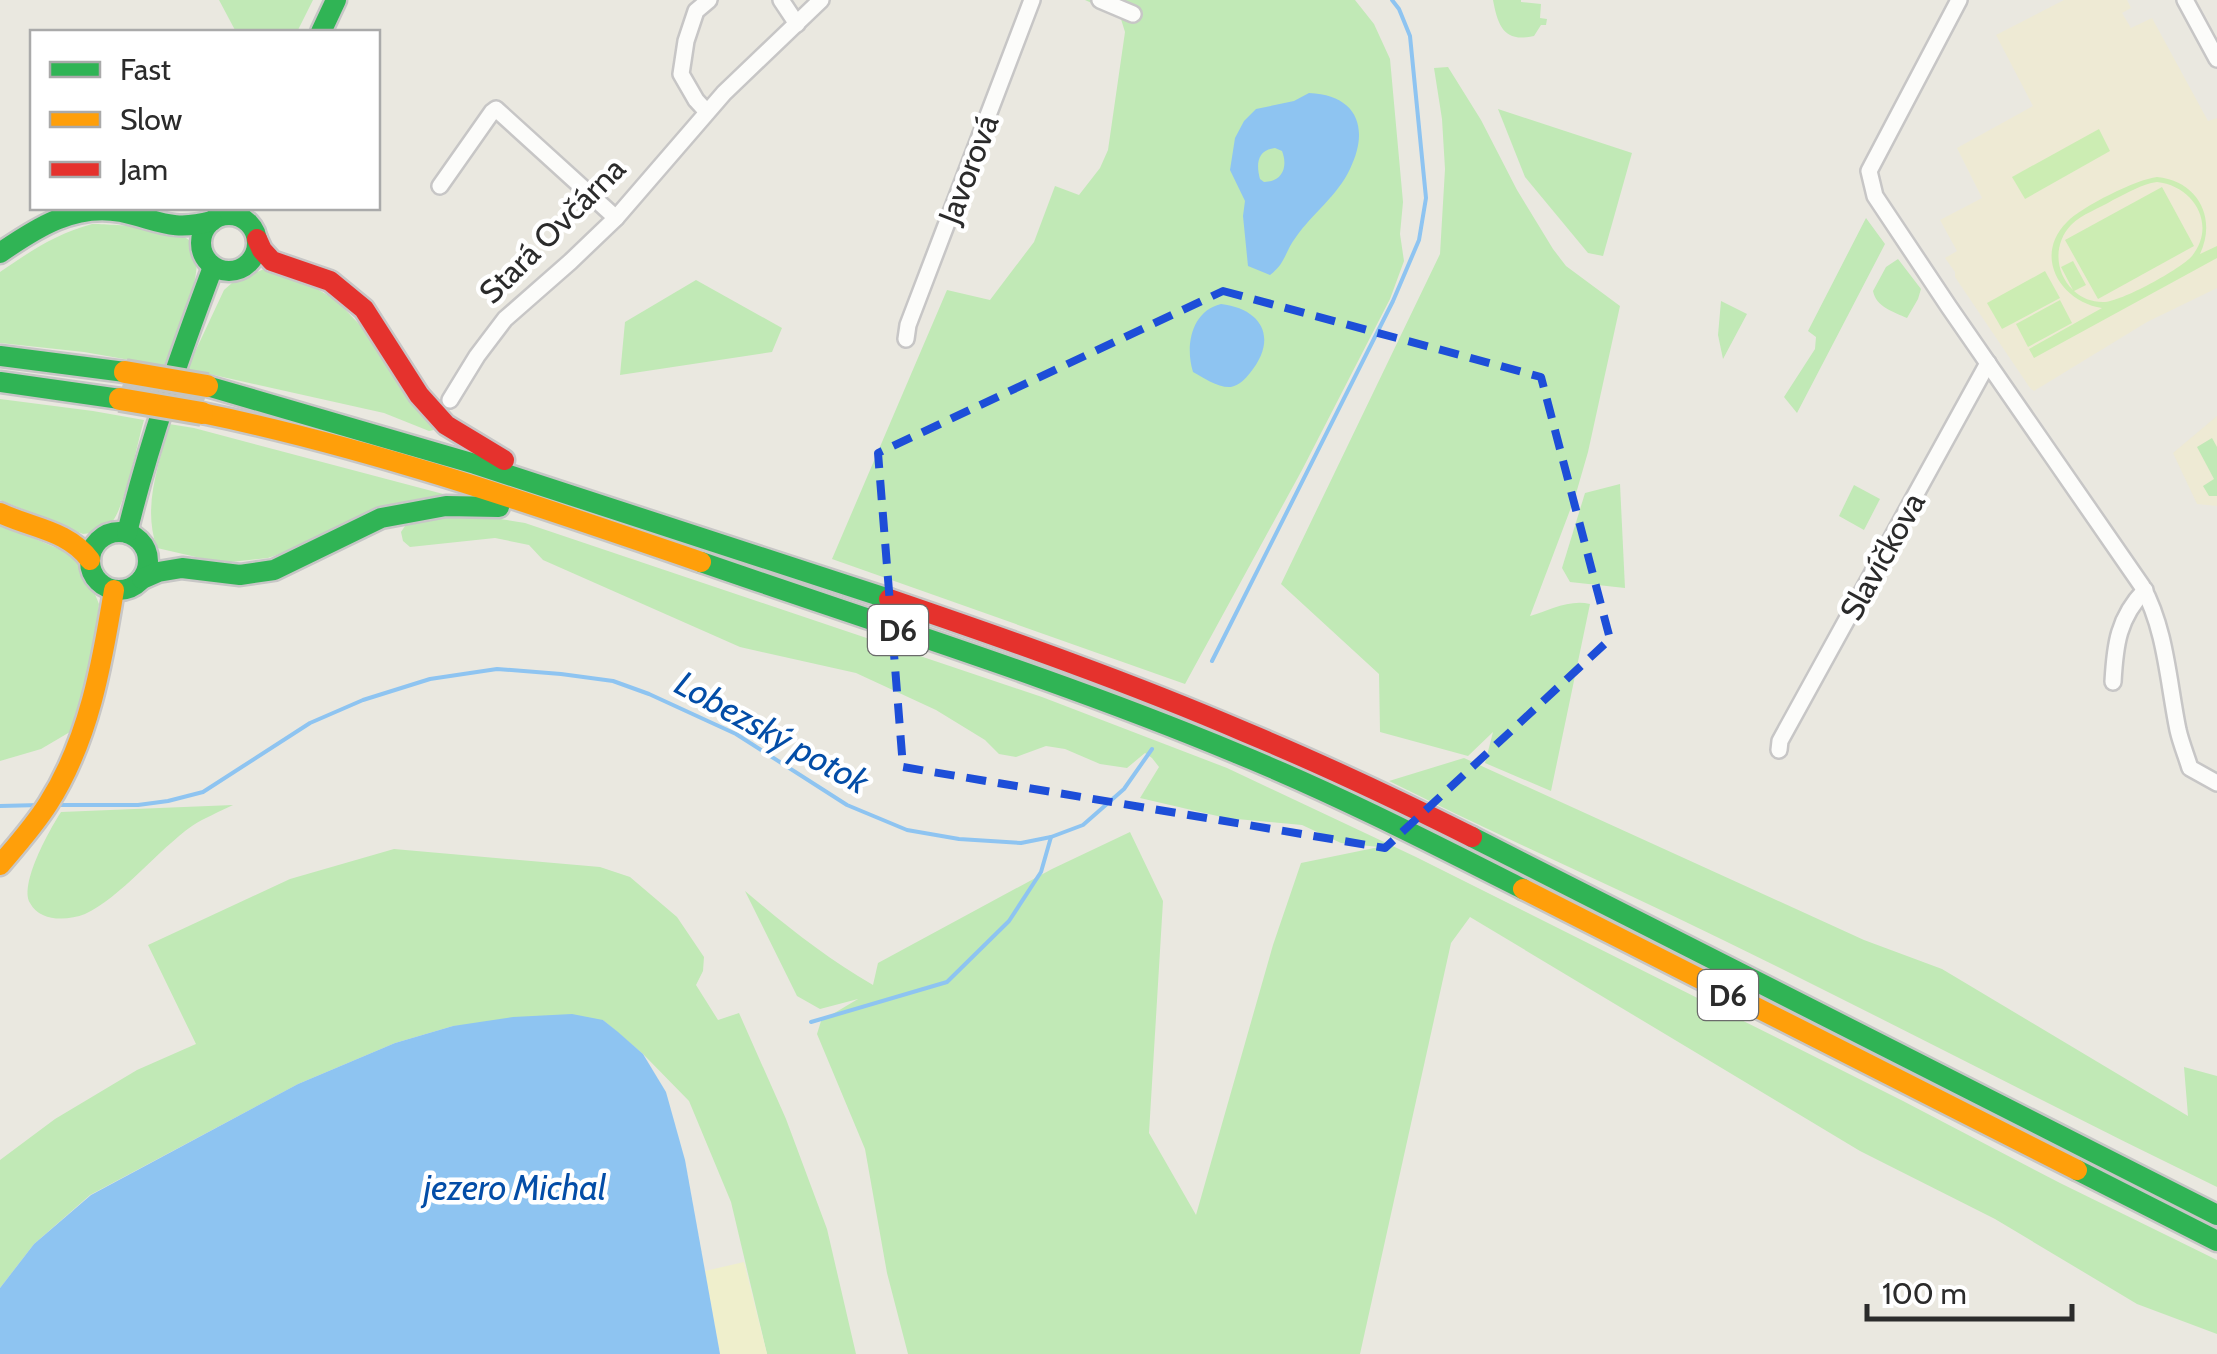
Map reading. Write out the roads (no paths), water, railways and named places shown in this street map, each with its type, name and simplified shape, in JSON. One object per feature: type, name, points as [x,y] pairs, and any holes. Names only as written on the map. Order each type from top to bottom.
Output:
[{"type":"main road","points":[[322,30],[336,0]]},
{"type":"main road","points":[[0,253],[43,224],[75,212],[112,211],[182,228],[243,213],[272,261],[330,281],[364,309],[419,395],[446,425],[559,502]]},
{"type":"main road","points":[[212,221],[203,233],[202,248],[213,267],[234,271],[247,265],[256,254],[257,239]]},
{"type":"main road","points":[[127,533],[142,468],[213,267]]},
{"type":"main road","name":"D6","points":[[0,356],[207,386],[348,424],[1238,753],[1408,831],[2217,1241]]},
{"type":"main road","name":"D6","points":[[0,382],[120,399],[284,430],[559,502],[841,583],[1100,673],[1249,734],[1417,810],[2217,1214]]},
{"type":"main road","points":[[0,512],[70,540],[83,549],[96,580],[114,590],[130,588],[158,572],[182,568],[240,575],[274,570],[381,518],[426,508],[559,502]]},
{"type":"main road","points":[[90,560],[102,537],[127,533],[142,544],[146,553],[148,563],[142,579]]},
{"type":"main road","points":[[1,865],[56,790],[80,739],[98,685],[114,590]]},
{"type":"main road","points":[[2124,1167],[2217,1201]]},
{"type":"street","points":[[707,112],[681,74],[696,11],[710,0]]},
{"type":"street","points":[[781,0],[797,24]]},
{"type":"street","name":"Stará Ovčárna","points":[[450,400],[505,318],[616,218],[724,92],[822,0]]},
{"type":"street","name":"Javorová","points":[[906,339],[908,325],[1032,0]]},
{"type":"street","points":[[1100,0],[1132,14]]},
{"type":"street","points":[[1959,0],[1869,171],[1875,196],[2145,590],[2160,631],[2179,734],[2190,768],[2217,783]]},
{"type":"street","points":[[2185,0],[2217,59]]},
{"type":"street","points":[[440,186],[496,109],[616,218]]},
{"type":"street","name":"Slavíčkova","points":[[1779,750],[1780,741],[1988,363]]},
{"type":"street","points":[[2113,682],[2122,623],[2145,590]]},
{"type":"water","points":[[1309,93],[1338,100],[1355,116],[1359,140],[1345,178],[1270,275],[1248,266],[1245,201],[1230,170],[1235,138],[1244,121],[1256,109],[1294,101]],"holes":[[[1269,149],[1282,151],[1282,172],[1276,179],[1264,182],[1258,168],[1261,155]]]},
{"type":"water","points":[[1221,304],[1256,319],[1264,338],[1259,360],[1244,380],[1231,387],[1193,372],[1191,362],[1190,341],[1197,322]]},
{"type":"water","name":"jezero Michal","points":[[572,1014],[603,1020],[618,1032],[643,1054],[666,1092],[685,1160],[720,1354],[0,1354],[0,1288],[34,1244],[91,1195],[298,1084],[395,1043],[453,1026]]},
{"type":"waterway","name":"Lobezský potok","points":[[1212,661],[1393,301],[1419,240],[1426,198],[1410,36],[1392,0]]},
{"type":"waterway","name":"Lobezský potok","points":[[55,805],[138,805],[203,792],[310,723],[363,700],[430,679],[497,669],[613,681],[649,694],[736,734],[847,805],[907,830],[959,839],[1021,843],[1083,825],[1124,789],[1152,749]]},
{"type":"waterway","name":"Lobezský potok","points":[[0,806],[40,805]]},
{"type":"waterway","points":[[811,1022],[947,982],[1009,921],[1041,872],[1051,837]]}]
